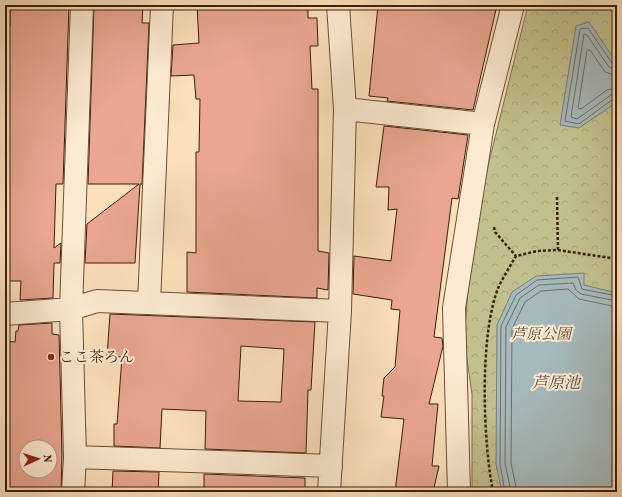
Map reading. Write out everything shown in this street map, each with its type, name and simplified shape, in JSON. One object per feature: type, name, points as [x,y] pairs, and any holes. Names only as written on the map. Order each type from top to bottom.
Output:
[{"type":"street","points":[[74,492],[75,457],[71,310],[82,5]]},
{"type":"street","points":[[149,303],[162,5]]},
{"type":"street","points":[[329,492],[340,311],[345,110],[338,5]]},
{"type":"street","points":[[459,492],[454,308],[483,124],[513,5]]},
{"type":"street","points":[[345,110],[483,124]]},
{"type":"street","points":[[5,314],[71,310],[97,301],[340,311]]},
{"type":"street","points":[[75,457],[331,466]]},
{"type":"path","points":[[557,197],[558,250]]},
{"type":"path","points":[[493,492],[484,401],[490,320],[499,286],[516,256],[537,251],[558,250],[617,259]]},
{"type":"green space","name":"芦原公園","points":[[528,5],[617,5],[617,492],[472,492],[472,394],[464,339],[470,267],[482,190]]},
{"type":"water","points":[[589,22],[617,63],[617,102],[579,128],[560,125],[576,26]]},
{"type":"water","name":"芦原池","points":[[584,273],[584,285],[617,293],[617,492],[502,492],[496,464],[497,325],[512,292],[536,276]]},
{"type":"building","points":[[10,5],[69,5],[63,184],[56,184],[54,248],[61,243],[60,263],[54,263],[53,298],[20,300],[21,281],[5,281],[5,26],[10,26]]},
{"type":"building","points":[[94,5],[143,5],[142,23],[149,23],[142,184],[140,184],[135,263],[85,263],[87,224],[139,184],[88,184]]},
{"type":"building","points":[[197,5],[308,5],[308,18],[317,18],[318,46],[310,46],[312,89],[318,89],[318,251],[329,253],[328,290],[317,288],[317,298],[187,292],[187,252],[196,253],[196,152],[199,152],[200,99],[196,99],[194,75],[171,76],[173,45],[199,43]]},
{"type":"building","points":[[378,5],[497,5],[473,110],[387,101],[388,98],[369,96]]},
{"type":"building","points":[[384,126],[468,135],[458,199],[452,198],[434,337],[442,338],[443,346],[429,404],[438,404],[432,466],[439,466],[433,492],[395,492],[404,419],[381,417],[384,396],[382,396],[384,378],[395,367],[400,310],[391,309],[392,300],[353,294],[354,256],[391,261],[397,209],[388,210],[389,187],[376,187]]},
{"type":"building","points":[[110,314],[315,322],[311,390],[308,390],[306,453],[205,449],[206,411],[162,409],[160,448],[114,446],[114,424],[117,424],[122,357],[107,356]],"holes":[[[241,346],[284,349],[281,402],[238,401]]]},
{"type":"building","points":[[52,323],[52,334],[59,335],[62,454],[61,492],[5,492],[5,431],[7,431],[9,377],[5,377],[5,341],[15,342],[16,331],[18,331],[19,325]]},
{"type":"building","points":[[113,471],[159,472],[158,492],[112,492]]},
{"type":"building","points":[[204,474],[305,478],[305,492],[204,492]]},
{"type":"place","name":"ここ茶ろん","points":[[51,357]]}]
